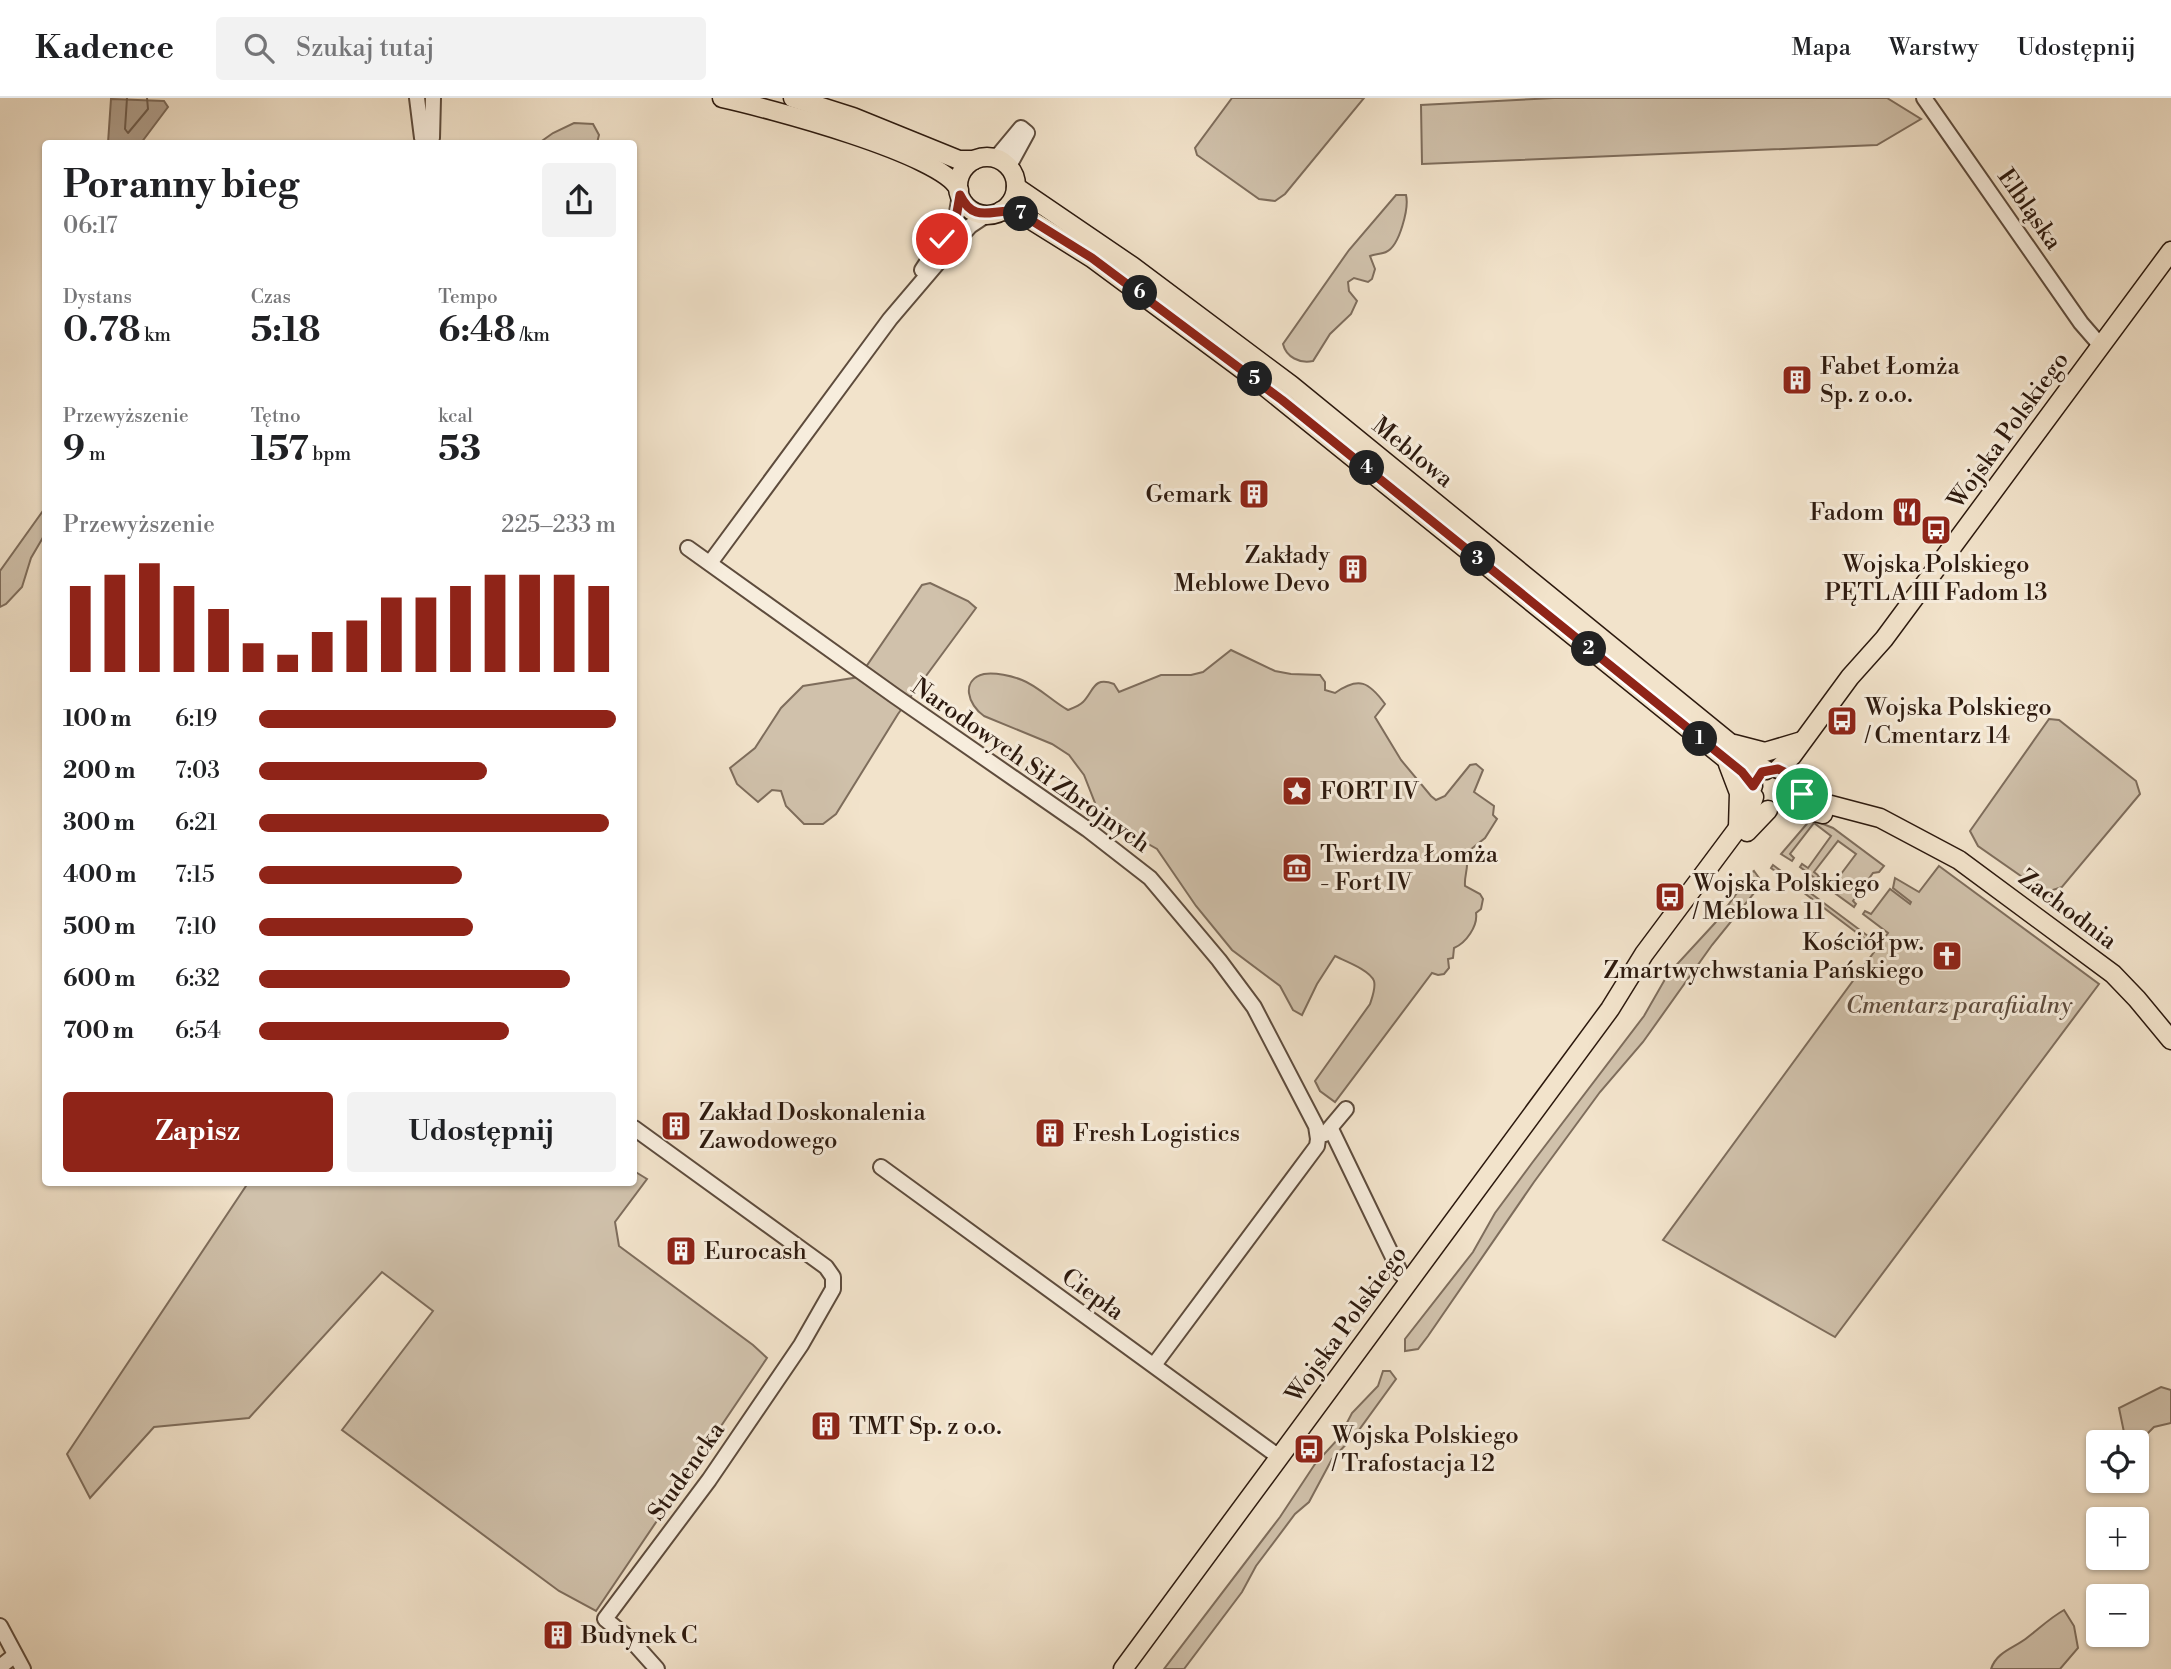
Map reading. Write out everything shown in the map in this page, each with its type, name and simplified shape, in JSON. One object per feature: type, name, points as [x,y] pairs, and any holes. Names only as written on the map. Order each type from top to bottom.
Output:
[{"type":"main road","points":[[722,98],[806,119],[899,153],[944,173],[953,180],[963,201],[974,211],[994,213],[1013,198],[1016,187],[1014,176],[1002,162],[988,157],[959,160],[853,117],[793,98]]},
{"type":"main road","points":[[959,192],[961,173],[974,160]]},
{"type":"main road","name":"Meblowa","points":[[1016,187],[1132,266],[1301,393],[1728,752],[1759,805],[1768,810]]},
{"type":"main road","name":"Meblowa","points":[[994,213],[1018,212],[1092,258],[1274,394],[1728,752],[1783,782]]},
{"type":"main road","name":"Wojska Polskiego","points":[[1783,782],[1786,762],[1850,677],[1884,639],[2171,251]]},
{"type":"main road","name":"Wojska Polskiego","points":[[1783,782],[1862,678],[1884,639]]},
{"type":"main road","points":[[1738,828],[1739,793],[1728,752],[1765,752],[1802,741]]},
{"type":"main road","name":"Wojska Polskiego","points":[[1610,1009],[1644,954],[1750,811],[1756,778],[1783,782]]},
{"type":"main road","points":[[1768,810],[1778,810],[1783,782]]},
{"type":"main road","name":"Zachodnia","points":[[1783,782],[1918,838],[1959,860],[2113,974],[2171,1040]]},
{"type":"main road","name":"Wojska Polskiego","points":[[1123,1669],[1610,1009],[1657,954],[1755,821],[1768,810]]},
{"type":"street","points":[[417,98],[427,138],[433,98]]},
{"type":"street","name":"Elbląska","points":[[1924,98],[2087,330],[2101,346]]},
{"type":"street","points":[[1002,162],[1024,131]]},
{"type":"street","points":[[710,563],[890,319],[956,218],[959,192]]},
{"type":"street","points":[[890,319],[961,236],[994,213]]},
{"type":"street","name":"Narodowych Sił Zbrojnych","points":[[688,548],[1105,842],[1150,878],[1219,960],[1254,1007],[1316,1126],[1318,1139]]},
{"type":"street","points":[[1154,1365],[1312,1154],[1318,1139],[1331,1129],[1346,1109]]},
{"type":"street","points":[[1331,1129],[1401,1274],[1409,1281]]},
{"type":"street","name":"Studencka","points":[[637,1130],[826,1267],[831,1272],[834,1283],[830,1298],[801,1345],[709,1480],[606,1619],[632,1641],[657,1669]]},
{"type":"street","name":"Ciepła","points":[[881,1167],[1279,1457]]},
{"type":"street","points":[[0,1626],[23,1669]]},
{"type":"street","points":[[0,1667],[15,1655]]},
{"type":"green space","points":[[1232,98],[1364,98],[1285,194],[1275,201],[1259,199],[1197,155],[1195,148]]},
{"type":"green space","points":[[1554,98],[1887,98],[1921,119],[1877,145],[1422,164],[1421,105]]},
{"type":"green space","points":[[574,123],[593,124],[599,135],[598,140],[543,140]]},
{"type":"green space","points":[[1396,195],[1406,195],[1407,201],[1399,234],[1386,252],[1370,256],[1375,269],[1372,279],[1368,282],[1354,278],[1348,282],[1349,291],[1357,301],[1351,314],[1330,334],[1313,361],[1294,358],[1287,353],[1283,344],[1349,250]]},
{"type":"green space","points":[[42,512],[42,539],[31,558],[22,587],[0,607],[0,571]]},
{"type":"green space","points":[[930,583],[968,601],[976,608],[898,714],[836,814],[823,824],[804,824],[786,806],[781,791],[772,790],[758,802],[737,784],[730,768],[755,748],[781,708],[803,686],[859,677],[922,585]]},
{"type":"green space","points":[[1231,650],[1275,671],[1320,675],[1325,682],[1325,690],[1335,693],[1351,684],[1368,686],[1385,704],[1375,717],[1401,760],[1431,796],[1436,800],[1445,796],[1470,765],[1476,764],[1483,770],[1474,792],[1494,806],[1493,815],[1497,819],[1485,838],[1465,854],[1465,886],[1480,894],[1483,899],[1470,934],[1454,948],[1453,958],[1448,959],[1449,968],[1444,974],[1432,973],[1335,1102],[1320,1091],[1315,1081],[1370,1004],[1374,993],[1372,977],[1357,966],[1335,956],[1302,1015],[1293,1010],[1280,986],[1232,950],[1196,906],[1157,849],[1104,819],[1084,775],[1069,755],[1052,744],[984,716],[974,706],[969,693],[969,687],[976,677],[984,674],[1003,675],[1028,683],[1068,710],[1083,702],[1098,683],[1114,684],[1119,692],[1161,675],[1191,675],[1203,672]]},
{"type":"green space","points":[[2049,719],[2059,720],[2136,781],[2140,794],[2062,887],[2047,892],[2032,886],[1978,846],[1970,831]]},
{"type":"green space","points":[[1811,819],[1833,828],[1884,866],[1879,872],[1873,873],[1853,901],[1856,904],[1854,907],[1825,886],[1827,883],[1832,886],[1856,854],[1838,841],[1814,872],[1819,876],[1816,879],[1800,867],[1802,864],[1808,868],[1831,836],[1814,823],[1790,854],[1794,858],[1792,861],[1781,854]]},
{"type":"green space","points":[[1773,865],[1872,939],[1869,942],[1771,868]]},
{"type":"green space","name":"Cmentarz parafiialny","points":[[1939,866],[2099,984],[1835,1337],[1663,1240],[1888,933],[1863,914],[1865,911],[1871,914],[1890,889],[1910,904],[1911,902],[1893,888],[1895,878],[1919,892]]},
{"type":"green space","points":[[1754,871],[1762,882],[1759,887],[1712,945],[1643,1042],[1600,1092],[1428,1336],[1418,1349],[1405,1351],[1405,1339],[1473,1252],[1495,1213],[1644,1016],[1668,974],[1715,923],[1747,876]]},
{"type":"green space","points":[[637,1173],[647,1179],[615,1222],[619,1246],[767,1358],[596,1611],[559,1591],[342,1430],[433,1311],[382,1272],[249,1418],[154,1427],[90,1498],[67,1454],[246,1186],[637,1186]]},
{"type":"green space","points":[[1383,1371],[1390,1371],[1396,1379],[1356,1434],[1332,1459],[1309,1502],[1295,1514],[1256,1566],[1242,1592],[1184,1669],[1164,1669],[1280,1517],[1315,1464],[1339,1438],[1352,1413],[1378,1386]]},
{"type":"green space","points":[[2161,1387],[2171,1390],[2171,1423],[2154,1427],[2149,1432],[2124,1430],[2119,1408]]},
{"type":"green space","points":[[2064,1610],[2074,1626],[2078,1648],[2060,1669],[1991,1669],[1997,1658]]},
{"type":"water","points":[[111,99],[164,101],[168,107],[143,140],[108,140]]},
{"type":"place","name":"Fabet Łomża Sp. z o.o.","points":[[1797,380]]},
{"type":"place","name":"Gemark","points":[[1254,494]]},
{"type":"place","name":"Fadom","points":[[1907,512]]},
{"type":"place","name":"Wojska Polskiego PĘTLA III Fadom 13","points":[[1936,530]]},
{"type":"place","name":"Zakłady Meblowe Devo","points":[[1353,569]]},
{"type":"place","name":"Wojska Polskiego / Cmentarz 14","points":[[1842,721]]},
{"type":"place","name":"FORT IV","points":[[1297,791]]},
{"type":"place","name":"Twierdza Łomża - Fort IV","points":[[1297,868]]},
{"type":"place","name":"Wojska Polskiego / Meblowa 11","points":[[1670,897]]},
{"type":"place","name":"Kościół pw. Zmartwychwstania Pańskiego","points":[[1947,956]]},
{"type":"place","name":"Zakład Doskonalenia Zawodowego","points":[[676,1126]]},
{"type":"place","name":"Fresh Logistics","points":[[1050,1133]]},
{"type":"place","name":"Eurocash","points":[[681,1251]]},
{"type":"place","name":"TMT Sp. z o.o.","points":[[826,1426]]},
{"type":"place","name":"Wojska Polskiego / Trafostacja 12","points":[[1309,1449]]},
{"type":"place","name":"Budynek C","points":[[558,1635]]},
{"type":"route","points":[[942,239],[956,218],[960,195],[968,207],[981,214],[1006,210],[1018,212],[1092,258],[1304,417],[1742,772],[1753,786],[1762,772],[1778,769],[1789,775],[1795,790],[1802,794]]}]
